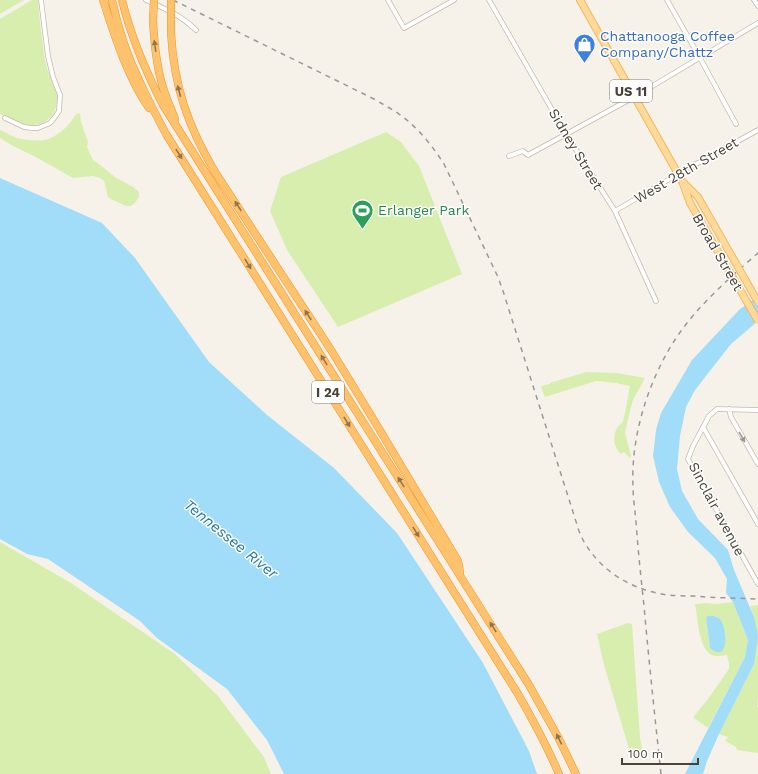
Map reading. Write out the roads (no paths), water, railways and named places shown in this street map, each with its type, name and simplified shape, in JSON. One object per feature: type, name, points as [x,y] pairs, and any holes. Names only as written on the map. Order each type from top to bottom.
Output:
[{"type":"highway","name":"I 24","points":[[122,0],[129,24],[150,81],[163,106],[529,685],[558,737],[576,774]]},
{"type":"highway","points":[[154,0],[154,46],[157,61],[162,85],[182,136]]},
{"type":"highway","points":[[171,0],[170,16],[172,57],[179,92],[189,121],[201,146],[219,178],[331,350],[375,422],[458,561],[462,578]]},
{"type":"highway","name":"I 24","points":[[112,2],[118,25],[136,74],[166,134],[518,694],[552,757],[559,774]]},
{"type":"highway","points":[[104,4],[119,48],[140,96],[166,134]]},
{"type":"main road","name":"Broad Street","points":[[580,0],[682,181],[690,203],[758,321]]},
{"type":"main road","name":"Broad Street","points":[[682,181],[698,197],[758,302]]},
{"type":"street","points":[[5,118],[24,127],[38,128],[50,123],[59,111],[60,95],[53,77],[48,56],[41,0]]},
{"type":"street","points":[[146,0],[178,15],[196,30]]},
{"type":"street","points":[[388,0],[404,28],[454,0]]},
{"type":"street","name":"Sidney Street","points":[[489,0],[566,134],[614,211],[656,301]]},
{"type":"street","points":[[667,0],[736,124]]},
{"type":"street","points":[[754,0],[758,6]]},
{"type":"street","points":[[509,156],[523,151],[528,155],[634,97],[758,23]]},
{"type":"street","name":"West 28th Street","points":[[614,211],[758,130]]},
{"type":"street","name":"Sinclair avenue","points":[[758,410],[717,409],[709,416],[693,446],[688,459],[758,584]]},
{"type":"street","points":[[729,409],[731,417],[758,464]]},
{"type":"street","points":[[703,427],[758,524]]},
{"type":"water","name":"Tennessee River","points":[[0,178],[102,223],[135,258],[209,362],[267,415],[334,468],[397,533],[483,663],[529,751],[537,774],[284,774],[267,740],[227,689],[157,638],[140,621],[48,559],[27,554],[0,539]]},
{"type":"water","points":[[758,297],[758,321],[731,344],[695,390],[686,407],[680,436],[677,469],[682,491],[698,519],[728,550],[734,570],[754,617],[758,636],[754,664],[719,734],[703,774],[685,774],[745,657],[748,640],[733,602],[726,593],[727,579],[715,558],[688,532],[670,507],[659,482],[653,456],[656,430],[661,413],[692,360],[740,309]]},
{"type":"water","points":[[706,617],[717,617],[722,623],[725,643],[721,652],[716,652],[710,648]]},
{"type":"railway","points":[[173,0],[374,99],[403,117],[415,127],[431,145],[444,164],[498,277],[581,537],[597,560],[620,578],[648,591],[676,596],[758,599]]},
{"type":"railway","points":[[661,774],[633,495],[634,452],[637,434],[652,384],[676,338],[708,299],[758,253]]},
{"type":"place","name":"Chattanooga Coffee Company/Chattz","points":[[585,64]]},
{"type":"place","name":"Erlanger Park","points":[[362,230]]}]
